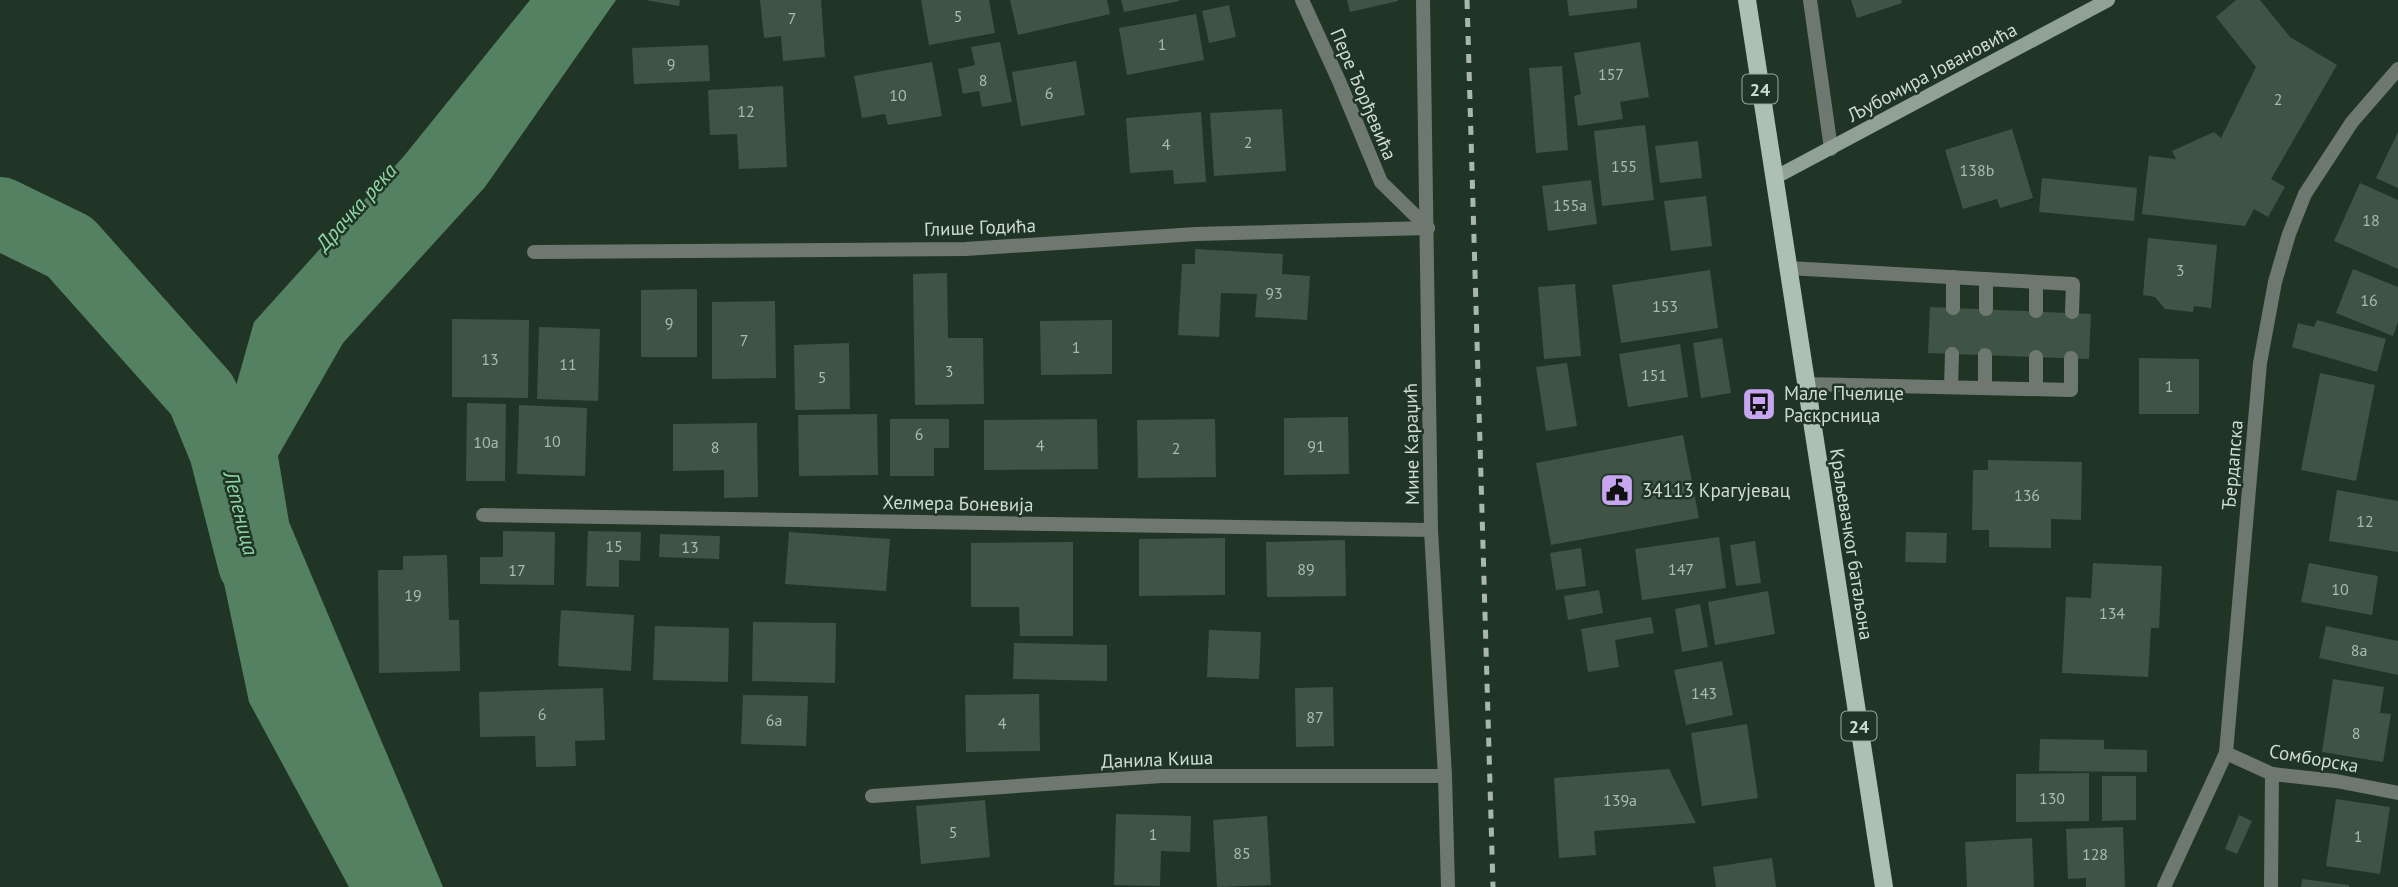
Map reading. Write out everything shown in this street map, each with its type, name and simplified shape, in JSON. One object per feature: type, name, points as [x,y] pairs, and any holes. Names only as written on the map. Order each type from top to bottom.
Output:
[{"type":"main road","name":"Краљевачког батаљона","points":[[1747,0],[1884,887]]},
{"type":"street","name":"Пере Ђорђевића","points":[[1302,0],[1381,182],[1428,228]]},
{"type":"street","name":"Мине Караџић","points":[[1423,0],[1432,530],[1448,887]]},
{"type":"street","points":[[1810,0],[1830,149]]},
{"type":"street","name":"Љубомира Јовановића","points":[[1774,178],[2108,0]]},
{"type":"street","name":"Ђердапска","points":[[2164,887],[2226,753],[2260,363],[2275,282],[2289,234],[2305,194],[2352,122],[2398,69]]},
{"type":"street","name":"Глише Годића","points":[[534,252],[965,249],[1196,234],[1428,228]]},
{"type":"street","points":[[1788,268],[2073,284],[2072,312]]},
{"type":"street","points":[[1952,308],[1953,277]]},
{"type":"street","points":[[1986,279],[1986,309]]},
{"type":"street","points":[[2036,282],[2036,311]]},
{"type":"street","points":[[1951,387],[1952,354]]},
{"type":"street","points":[[1985,355],[1985,388]]},
{"type":"street","points":[[2036,357],[2036,389]]},
{"type":"street","points":[[1806,384],[2071,390],[2071,358]]},
{"type":"street","name":"Хелмера Боневија","points":[[483,515],[1432,530]]},
{"type":"street","name":"Сомборска","points":[[2226,753],[2272,774],[2336,781],[2398,793]]},
{"type":"street","points":[[2272,774],[2272,887]]},
{"type":"street","name":"Данила Киша","points":[[872,796],[1162,776],[1445,776]]},
{"type":"water","points":[[530,0],[616,0],[485,187],[343,343],[278,456],[289,522],[443,887],[349,887],[249,702],[201,474],[243,464],[225,425],[254,322],[404,156]]},
{"type":"building","points":[[645,0],[680,0],[679,6]]},
{"type":"building","points":[[760,0],[821,0],[825,57],[783,61],[781,36],[764,38]]},
{"type":"building","points":[[921,0],[989,0],[995,33],[929,45]]},
{"type":"building","points":[[1010,0],[1107,0],[1110,14],[1018,35]]},
{"type":"building","points":[[1121,0],[1179,0],[1179,1],[1124,12]]},
{"type":"building","points":[[1347,0],[1398,0],[1398,1],[1350,12]]},
{"type":"building","points":[[1567,0],[1637,0],[1637,8],[1569,16]]},
{"type":"building","points":[[1851,0],[1901,0],[1902,3],[1857,18]]},
{"type":"building","points":[[2236,0],[2260,0],[2290,37],[2337,65],[2271,179],[2285,187],[2268,217],[2254,209],[2245,226],[2142,214],[2149,156],[2176,159],[2172,151],[2214,132],[2221,138],[2256,67],[2216,17]]},
{"type":"building","points":[[1229,5],[1236,37],[1209,43],[1202,11]]},
{"type":"building","points":[[1196,14],[1204,60],[1127,75],[1119,28]]},
{"type":"building","points":[[1000,42],[1012,102],[982,107],[979,91],[963,94],[958,69],[975,65],[971,47]]},
{"type":"building","points":[[1640,42],[1649,97],[1620,102],[1623,119],[1578,126],[1574,96],[1581,94],[1574,53]]},
{"type":"building","points":[[708,45],[710,81],[634,84],[632,48]]},
{"type":"building","points":[[1076,61],[1085,115],[1021,126],[1012,72]]},
{"type":"building","points":[[932,62],[942,116],[888,125],[885,114],[862,118],[854,76]]},
{"type":"building","points":[[1562,66],[1568,150],[1536,153],[1529,68]]},
{"type":"building","points":[[783,86],[787,167],[739,169],[737,134],[710,135],[708,90]]},
{"type":"building","points":[[1282,109],[1286,171],[1214,176],[1210,113]]},
{"type":"building","points":[[1201,112],[1206,182],[1174,184],[1173,170],[1130,173],[1126,118]]},
{"type":"building","points":[[1645,125],[1654,200],[1602,206],[1594,131]]},
{"type":"building","points":[[2012,129],[2033,198],[2000,208],[1997,199],[1963,209],[1945,150]]},
{"type":"building","points":[[2398,132],[2398,188],[2376,178]]},
{"type":"building","points":[[1698,141],[1702,178],[1660,183],[1655,146]]},
{"type":"building","points":[[2042,178],[2137,188],[2134,221],[2039,212]]},
{"type":"building","points":[[1591,180],[1597,224],[1548,231],[1542,186]]},
{"type":"building","points":[[2360,183],[2398,200],[2398,269],[2334,241]]},
{"type":"building","points":[[1706,196],[1712,246],[1671,251],[1664,201]]},
{"type":"building","points":[[2148,238],[2217,245],[2211,308],[2194,306],[2193,312],[2165,309],[2155,297],[2143,295]]},
{"type":"building","points":[[1195,249],[1283,254],[1282,274],[1310,276],[1307,320],[1255,317],[1257,294],[1221,293],[1219,337],[1178,335],[1182,264],[1195,264]]},
{"type":"building","points":[[2353,269],[2398,287],[2398,322],[2393,336],[2336,313]]},
{"type":"building","points":[[1710,270],[1718,328],[1621,343],[1612,285]]},
{"type":"building","points":[[947,273],[948,338],[983,338],[984,404],[915,405],[913,274]]},
{"type":"building","points":[[1575,284],[1581,356],[1544,359],[1538,287]]},
{"type":"building","points":[[697,289],[697,357],[641,357],[641,290]]},
{"type":"building","points":[[775,301],[776,378],[712,379],[712,302]]},
{"type":"building","points":[[1930,307],[2091,314],[2089,359],[1928,353]]},
{"type":"building","points":[[452,319],[529,320],[528,398],[452,397]]},
{"type":"building","points":[[1112,320],[1112,374],[1041,375],[1040,321]]},
{"type":"building","points":[[2317,320],[2386,339],[2377,372],[2292,347],[2298,323],[2314,327]]},
{"type":"building","points":[[539,327],[600,329],[598,401],[537,399]]},
{"type":"building","points":[[1722,338],[1731,393],[1701,398],[1693,343]]},
{"type":"building","points":[[849,343],[850,409],[795,410],[794,345]]},
{"type":"building","points":[[1680,344],[1688,397],[1628,407],[1619,354]]},
{"type":"building","points":[[2139,358],[2199,359],[2199,414],[2139,414]]},
{"type":"building","points":[[1567,363],[1577,426],[1546,431],[1536,367]]},
{"type":"building","points":[[2320,373],[2375,385],[2356,481],[2301,470]]},
{"type":"building","points":[[467,403],[506,404],[505,481],[466,481]]},
{"type":"building","points":[[519,405],[587,408],[585,476],[517,474]]},
{"type":"building","points":[[877,414],[878,475],[799,476],[798,415]]},
{"type":"building","points":[[1348,417],[1349,474],[1284,475],[1284,418]]},
{"type":"building","points":[[890,419],[949,419],[949,448],[934,448],[934,476],[890,476]]},
{"type":"building","points":[[1097,419],[1098,469],[984,470],[984,420]]},
{"type":"building","points":[[1215,419],[1216,477],[1138,478],[1137,420]]},
{"type":"building","points":[[757,423],[758,497],[724,498],[724,470],[673,471],[673,424]]},
{"type":"building","name":"34113 Крагујевац","points":[[1683,435],[1699,518],[1551,545],[1536,463]]},
{"type":"building","points":[[1988,460],[2082,462],[2081,520],[2051,519],[2051,548],[1989,547],[1989,530],[1972,530],[1973,470],[1988,470]]},
{"type":"building","points":[[2337,490],[2398,501],[2398,552],[2329,541]]},
{"type":"building","points":[[503,531],[555,532],[554,585],[480,584],[480,557],[503,557]]},
{"type":"building","points":[[588,531],[641,532],[640,561],[619,560],[619,587],[586,586]]},
{"type":"building","points":[[789,532],[890,539],[886,591],[785,584]]},
{"type":"building","points":[[1906,532],[1947,533],[1946,563],[1905,562]]},
{"type":"building","points":[[660,534],[720,536],[719,559],[659,557]]},
{"type":"building","points":[[1719,537],[1726,588],[1642,600],[1635,549]]},
{"type":"building","points":[[1225,538],[1225,595],[1139,596],[1139,539]]},
{"type":"building","points":[[1345,540],[1346,596],[1267,597],[1266,542]]},
{"type":"building","points":[[1755,541],[1761,583],[1736,586],[1730,545]]},
{"type":"building","points":[[1073,542],[1073,636],[1020,636],[1019,607],[971,607],[971,543]]},
{"type":"building","points":[[1581,548],[1586,586],[1556,590],[1550,553]]},
{"type":"building","points":[[447,555],[449,620],[459,620],[460,671],[379,673],[378,570],[403,570],[403,556]]},
{"type":"building","points":[[2093,563],[2162,566],[2159,628],[2151,628],[2148,677],[2062,673],[2066,597],[2091,598]]},
{"type":"building","points":[[2309,563],[2378,576],[2372,615],[2301,602]]},
{"type":"building","points":[[1599,590],[1603,613],[1568,620],[1564,596]]},
{"type":"building","points":[[1768,591],[1775,634],[1715,645],[1708,602]]},
{"type":"building","points":[[1700,604],[1708,647],[1682,652],[1675,609]]},
{"type":"building","points":[[561,610],[634,615],[631,671],[558,666]]},
{"type":"building","points":[[1651,617],[1654,633],[1615,640],[1619,667],[1588,672],[1581,629]]},
{"type":"building","points":[[753,622],[836,623],[835,683],[752,681]]},
{"type":"building","points":[[655,626],[729,628],[728,682],[653,680]]},
{"type":"building","points":[[2326,626],[2398,641],[2398,675],[2319,658]]},
{"type":"building","points":[[1209,630],[1261,632],[1259,679],[1207,677]]},
{"type":"building","points":[[1014,643],[1107,645],[1107,681],[1013,679]]},
{"type":"building","points":[[1722,661],[1733,715],[1686,725],[1674,670]]},
{"type":"building","points":[[2333,679],[2384,687],[2380,713],[2391,714],[2383,762],[2322,752]]},
{"type":"building","points":[[1333,687],[1334,746],[1296,747],[1295,688]]},
{"type":"building","points":[[603,688],[605,740],[575,741],[576,766],[536,767],[535,736],[480,737],[479,692]]},
{"type":"building","points":[[1039,694],[1040,751],[966,752],[965,695]]},
{"type":"building","points":[[743,695],[808,696],[806,746],[741,744]]},
{"type":"building","points":[[1747,724],[1758,798],[1702,806],[1691,733]]},
{"type":"building","points":[[2040,739],[2104,740],[2104,749],[2147,750],[2147,772],[2039,771]]},
{"type":"building","points":[[1669,769],[1696,823],[1594,831],[1596,855],[1559,858],[1554,778]]},
{"type":"building","points":[[2089,773],[2089,821],[2016,822],[2016,774]]},
{"type":"building","points":[[2102,776],[2136,776],[2136,820],[2102,821]]},
{"type":"building","points":[[2336,799],[2390,807],[2380,874],[2326,866]]},
{"type":"building","points":[[985,800],[990,857],[921,864],[916,806]]},
{"type":"building","points":[[1116,814],[1191,816],[1190,852],[1161,851],[1160,886],[1114,885]]},
{"type":"building","points":[[2239,815],[2252,821],[2237,854],[2225,849]]},
{"type":"building","points":[[1267,816],[1271,885],[1217,887],[1213,820]]},
{"type":"building","points":[[2123,827],[2125,887],[2086,887],[2086,878],[2068,879],[2066,829]]},
{"type":"building","points":[[2032,838],[2034,887],[1967,887],[1965,842]]},
{"type":"building","points":[[1772,858],[1776,887],[1716,887],[1713,867]]},
{"type":"building","points":[[2302,879],[2349,885],[2349,887],[2301,887]]},
{"type":"waterway","name":"Лепеница","points":[[0,213],[70,247],[202,395],[225,451],[254,564]]},
{"type":"waterway","name":"Драчка река","points":[[225,451],[237,424]]},
{"type":"railway","points":[[1467,0],[1493,887]]},
{"type":"place","name":"Мале Пчелице Раскрсница","points":[[1759,404]]},
{"type":"place","name":"34113 Крагујевац","points":[[1617,490]]}]
